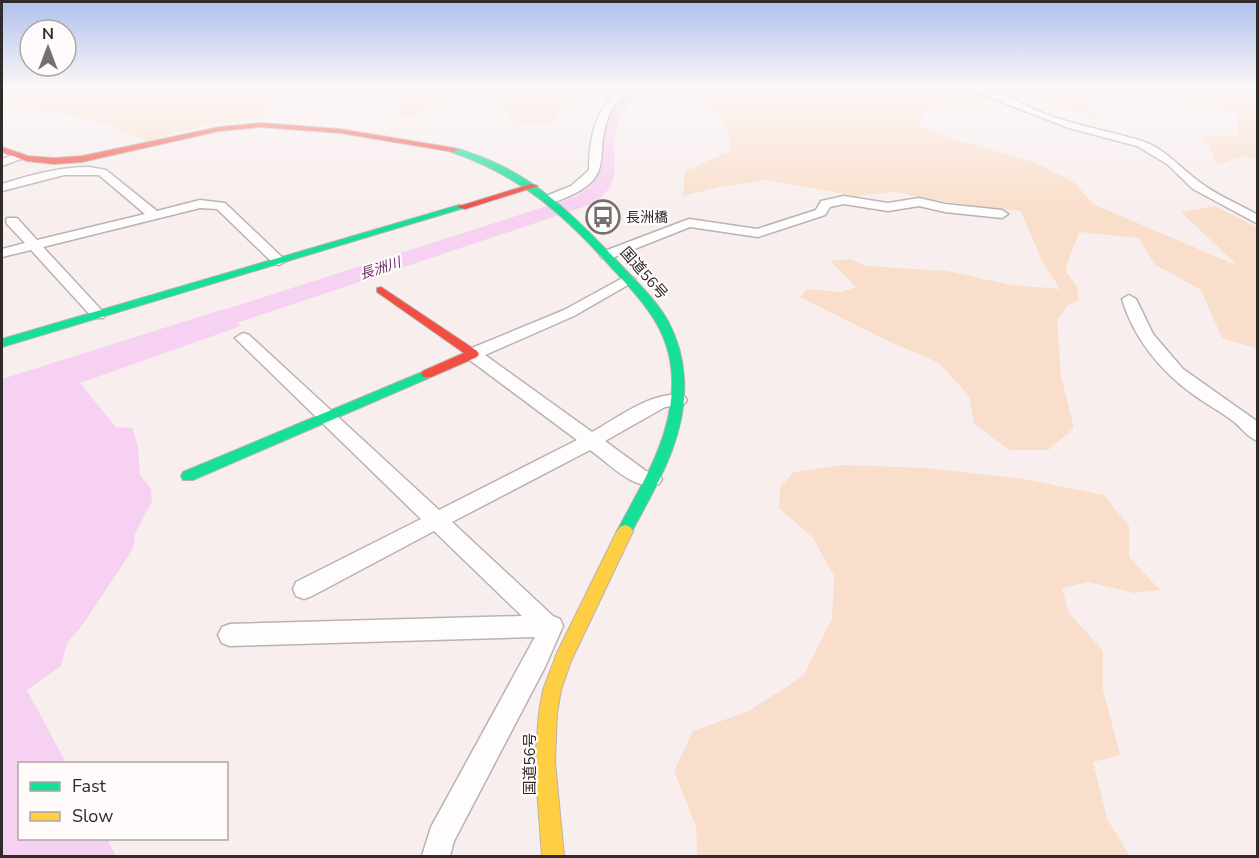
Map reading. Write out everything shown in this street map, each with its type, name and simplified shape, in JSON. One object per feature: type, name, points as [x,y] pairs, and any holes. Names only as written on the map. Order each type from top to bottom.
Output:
[{"type":"main road","name":"国道56号","points":[[2,149],[19,156],[66,159],[94,157],[222,128]]},
{"type":"main road","name":"国道56号","points":[[319,128],[444,148],[493,163],[510,171],[552,201],[607,255],[653,305],[668,332],[676,363],[678,400],[670,438],[558,671],[545,730],[546,808],[553,856]]},
{"type":"main road","points":[[2,343],[534,186]]},
{"type":"main road","points":[[381,290],[473,354]]},
{"type":"main road","points":[[188,476],[473,354]]},
{"type":"street","points":[[552,201],[574,190],[592,176],[595,170],[598,128]]},
{"type":"street","points":[[1082,128],[1141,144],[1171,162],[1197,186],[1257,220]]},
{"type":"street","points":[[2,163],[19,156]]},
{"type":"street","points":[[2,188],[42,175],[92,170],[102,172],[154,215]]},
{"type":"street","points":[[607,255],[688,223],[758,233],[821,212],[825,204],[836,200],[881,207],[919,202],[945,208],[1002,214]]},
{"type":"street","points":[[2,253],[200,204],[221,206],[279,261]]},
{"type":"street","points":[[12,221],[98,315]]},
{"type":"street","points":[[473,354],[569,313],[628,279]]},
{"type":"street","points":[[1129,299],[1132,312],[1173,369],[1196,389],[1240,417],[1257,435]]},
{"type":"street","points":[[243,338],[547,625]]},
{"type":"street","points":[[473,354],[642,478],[652,479]]},
{"type":"street","points":[[304,590],[591,441],[662,400],[678,400]]},
{"type":"street","points":[[436,856],[441,837],[537,659],[546,639],[547,625]]},
{"type":"street","points":[[230,635],[547,625],[577,632]]},
{"type":"street","points":[[504,720],[545,730]]},
{"type":"shaded area","points":[[114,128],[195,128],[147,141]]},
{"type":"shaded area","points":[[727,128],[924,128],[1036,163],[1074,182],[1093,204],[1238,266],[1181,212],[1215,206],[1257,228],[1257,349],[1222,338],[1201,290],[1154,264],[1139,238],[1079,232],[1065,270],[1077,287],[1079,300],[1069,304],[1057,320],[1061,376],[1074,428],[1048,450],[1009,450],[974,424],[969,396],[939,363],[888,341],[800,297],[807,289],[841,292],[856,287],[830,261],[850,259],[866,266],[947,271],[1012,285],[1060,289],[1041,259],[1021,211],[947,202],[895,192],[856,196],[767,180],[720,187],[683,196],[685,171],[731,151]]},
{"type":"shaded area","points":[[1237,128],[1257,128],[1257,160],[1244,156],[1216,165],[1210,147],[1203,136],[1237,136]]},
{"type":"shaded area","points":[[224,309],[241,326],[80,383],[116,427],[132,428],[138,446],[140,475],[151,489],[152,501],[135,534],[133,549],[81,627],[67,643],[61,666],[27,690],[65,762],[18,762],[18,840],[108,840],[116,856],[2,856],[2,379]]},
{"type":"shaded area","points":[[844,465],[925,468],[1024,479],[1104,495],[1129,526],[1129,557],[1160,590],[1134,593],[1088,582],[1062,588],[1069,613],[1103,651],[1103,689],[1120,755],[1093,762],[1107,819],[1130,856],[697,856],[696,827],[674,771],[693,731],[749,711],[803,676],[832,618],[834,576],[813,538],[779,508],[780,487],[794,472]]},
{"type":"waterway","name":"長洲川","points":[[192,329],[582,201],[598,191],[604,180],[607,128]]},
{"type":"traffic: fast","points":[[454,150],[503,169],[545,197],[564,213],[645,297],[666,329],[677,367],[677,410],[660,464],[625,531]]},
{"type":"traffic: fast","points":[[2,343],[462,207]]},
{"type":"traffic: fast","points":[[188,476],[427,374]]},
{"type":"traffic: slow","points":[[553,856],[545,762],[552,690],[563,659],[625,531]]},
{"type":"traffic: jam","points":[[2,149],[27,158],[54,161],[82,159],[229,128]]},
{"type":"traffic: jam","points":[[301,128],[340,131],[454,150]]},
{"type":"traffic: jam","points":[[462,207],[534,186]]},
{"type":"traffic: jam","points":[[381,290],[473,354],[427,374]]},
{"type":"place","name":"長洲橋","points":[[603,217]]}]
